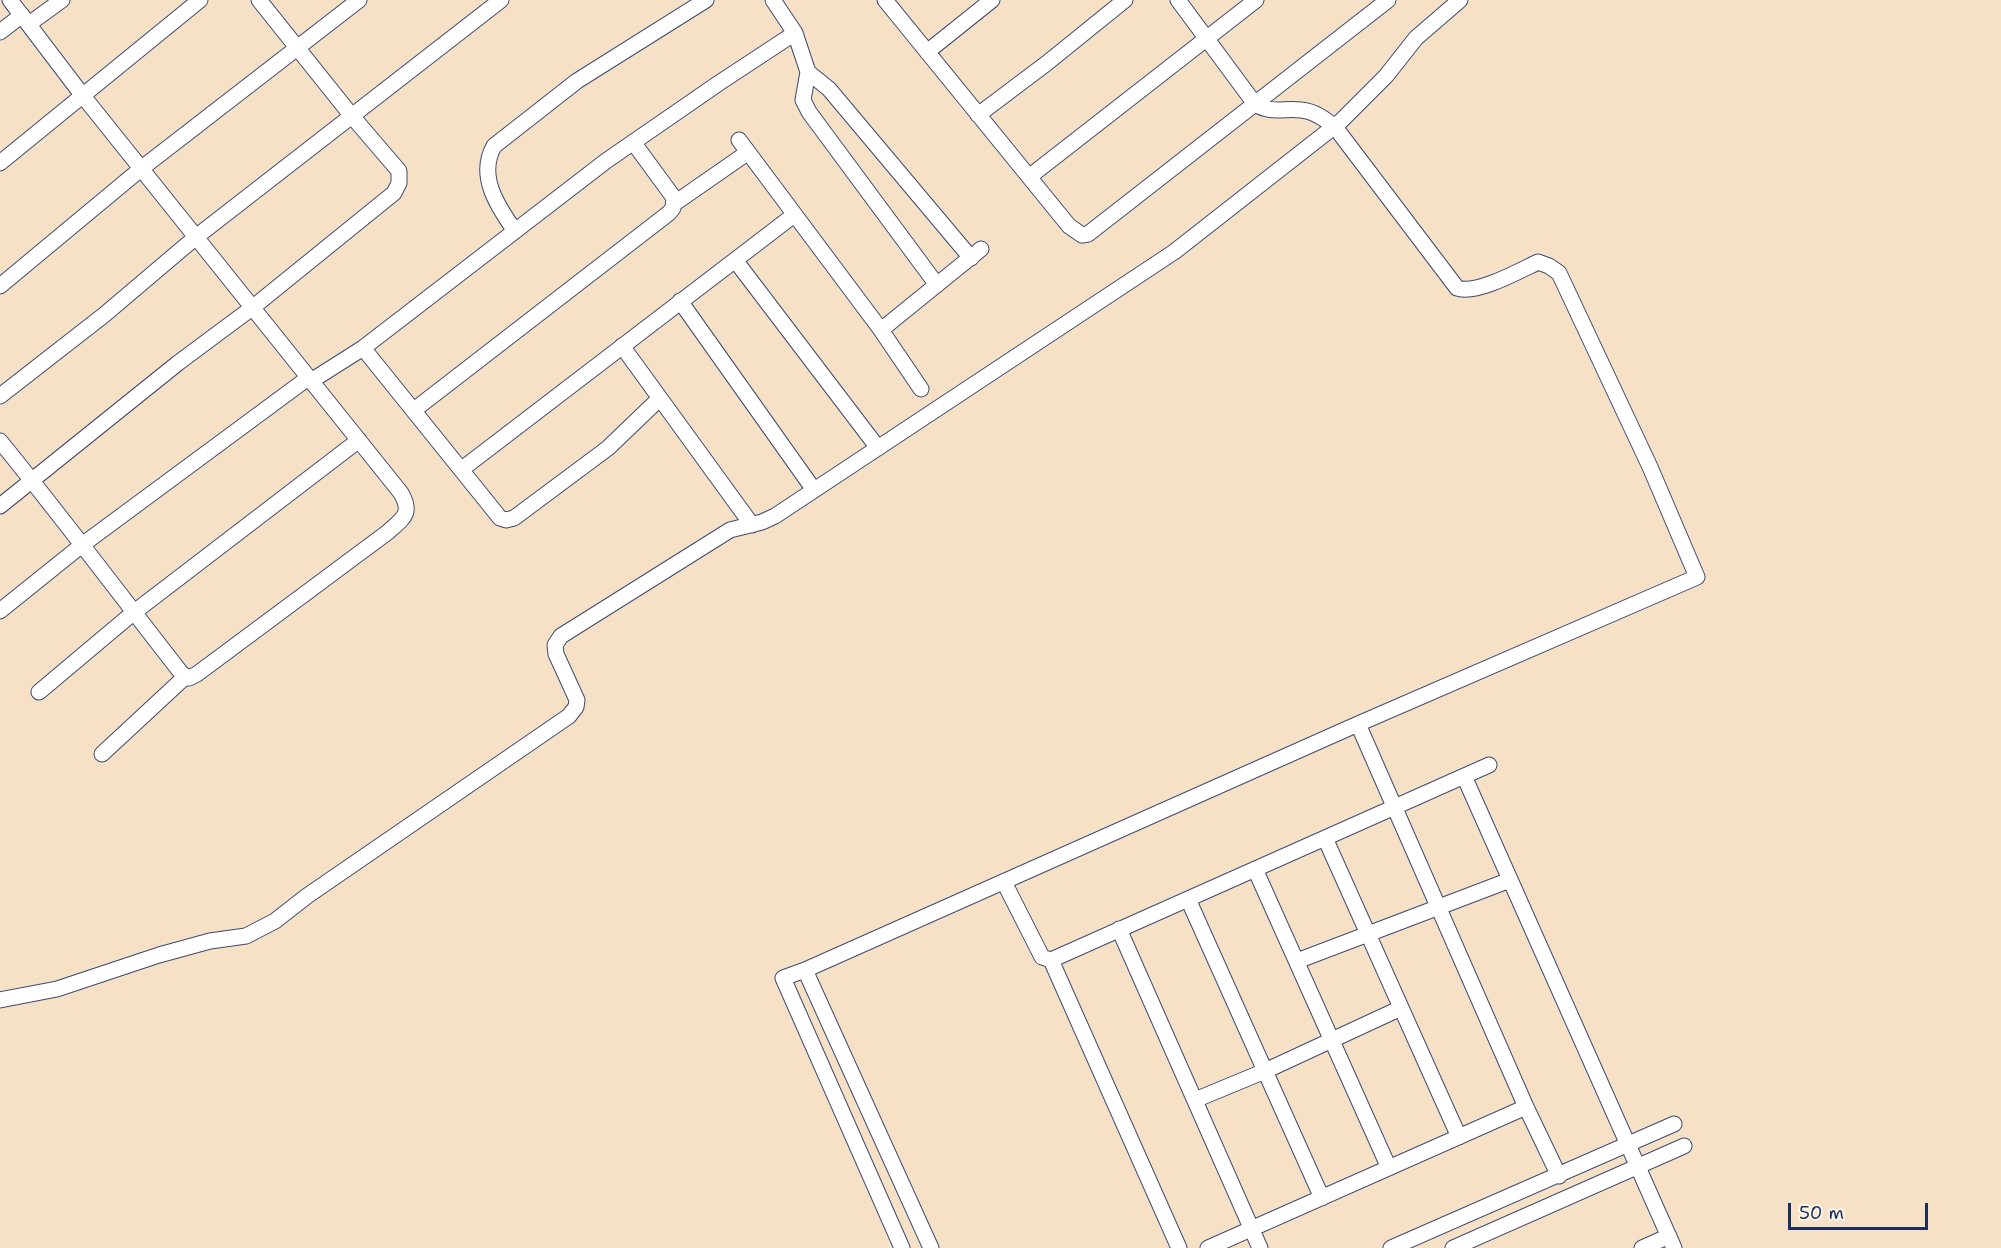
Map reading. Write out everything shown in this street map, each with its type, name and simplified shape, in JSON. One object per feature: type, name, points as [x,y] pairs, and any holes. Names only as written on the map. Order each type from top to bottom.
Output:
[{"type":"street","points":[[10,0],[83,96],[408,504],[406,513],[388,532],[194,676],[185,677],[102,754]]},
{"type":"street","points":[[0,32],[62,0]]},
{"type":"street","points":[[0,162],[200,0]]},
{"type":"street","points":[[0,506],[394,193],[399,183],[399,171],[259,0]]},
{"type":"street","points":[[0,286],[142,168],[359,0]]},
{"type":"street","points":[[0,396],[104,315],[196,237],[501,0]]},
{"type":"street","points":[[515,231],[490,189],[489,154],[494,146],[577,81],[706,0]]},
{"type":"street","points":[[773,0],[795,33],[808,72],[803,99],[809,112],[937,285]]},
{"type":"street","points":[[885,0],[1029,177],[1076,232],[1082,235],[1088,234],[1388,0]]},
{"type":"street","points":[[927,52],[992,0]]},
{"type":"street","points":[[978,114],[1047,63],[1125,0]]},
{"type":"street","points":[[902,1248],[783,978],[1697,577],[1650,467],[1559,273],[1539,262],[1477,288],[1464,291],[1457,288],[1335,127],[1313,112],[1274,111],[1262,109],[1255,104],[1178,0]]},
{"type":"street","points":[[1029,177],[1256,0]]},
{"type":"street","points":[[0,999],[57,989],[159,955],[210,941],[246,936],[275,921],[307,896],[569,716],[576,707],[577,700],[556,654],[555,645],[561,636],[730,530],[775,516],[1158,263],[1335,127],[1382,81],[1416,38],[1460,0]]},
{"type":"street","points":[[0,611],[82,545],[310,380],[363,348],[633,142],[795,33]]},
{"type":"street","points":[[808,72],[829,89],[976,254],[881,330]]},
{"type":"street","points":[[633,142],[674,198],[675,203]]},
{"type":"street","points":[[414,410],[669,213],[675,203],[743,146],[881,330],[921,389]]},
{"type":"street","points":[[462,469],[794,215]]},
{"type":"street","points":[[735,260],[878,447]]},
{"type":"street","points":[[680,302],[814,490]]},
{"type":"street","points":[[622,346],[752,525]]},
{"type":"street","points":[[363,348],[500,518],[506,520],[514,518],[608,448],[659,399]]},
{"type":"street","points":[[39,692],[134,613],[359,440]]},
{"type":"street","points":[[0,441],[185,677]]},
{"type":"street","points":[[1358,724],[1559,1176]]},
{"type":"street","points":[[1004,882],[1042,957],[1051,960],[1489,765]]},
{"type":"street","points":[[1464,776],[1671,1242],[1642,1248]]},
{"type":"street","points":[[1325,838],[1459,1137]]},
{"type":"street","points":[[1255,869],[1389,1168]]},
{"type":"street","points":[[1298,961],[1510,880]]},
{"type":"street","points":[[1188,899],[1322,1198]]},
{"type":"street","points":[[1119,929],[1260,1248]]},
{"type":"street","points":[[1051,960],[1179,1248]]},
{"type":"street","points":[[805,970],[931,1248]]},
{"type":"street","points":[[1195,1100],[1265,1071],[1401,1008]]},
{"type":"street","points":[[1208,1248],[1527,1107]]},
{"type":"street","points":[[1391,1248],[1674,1124]]},
{"type":"street","points":[[1453,1248],[1684,1146]]}]
